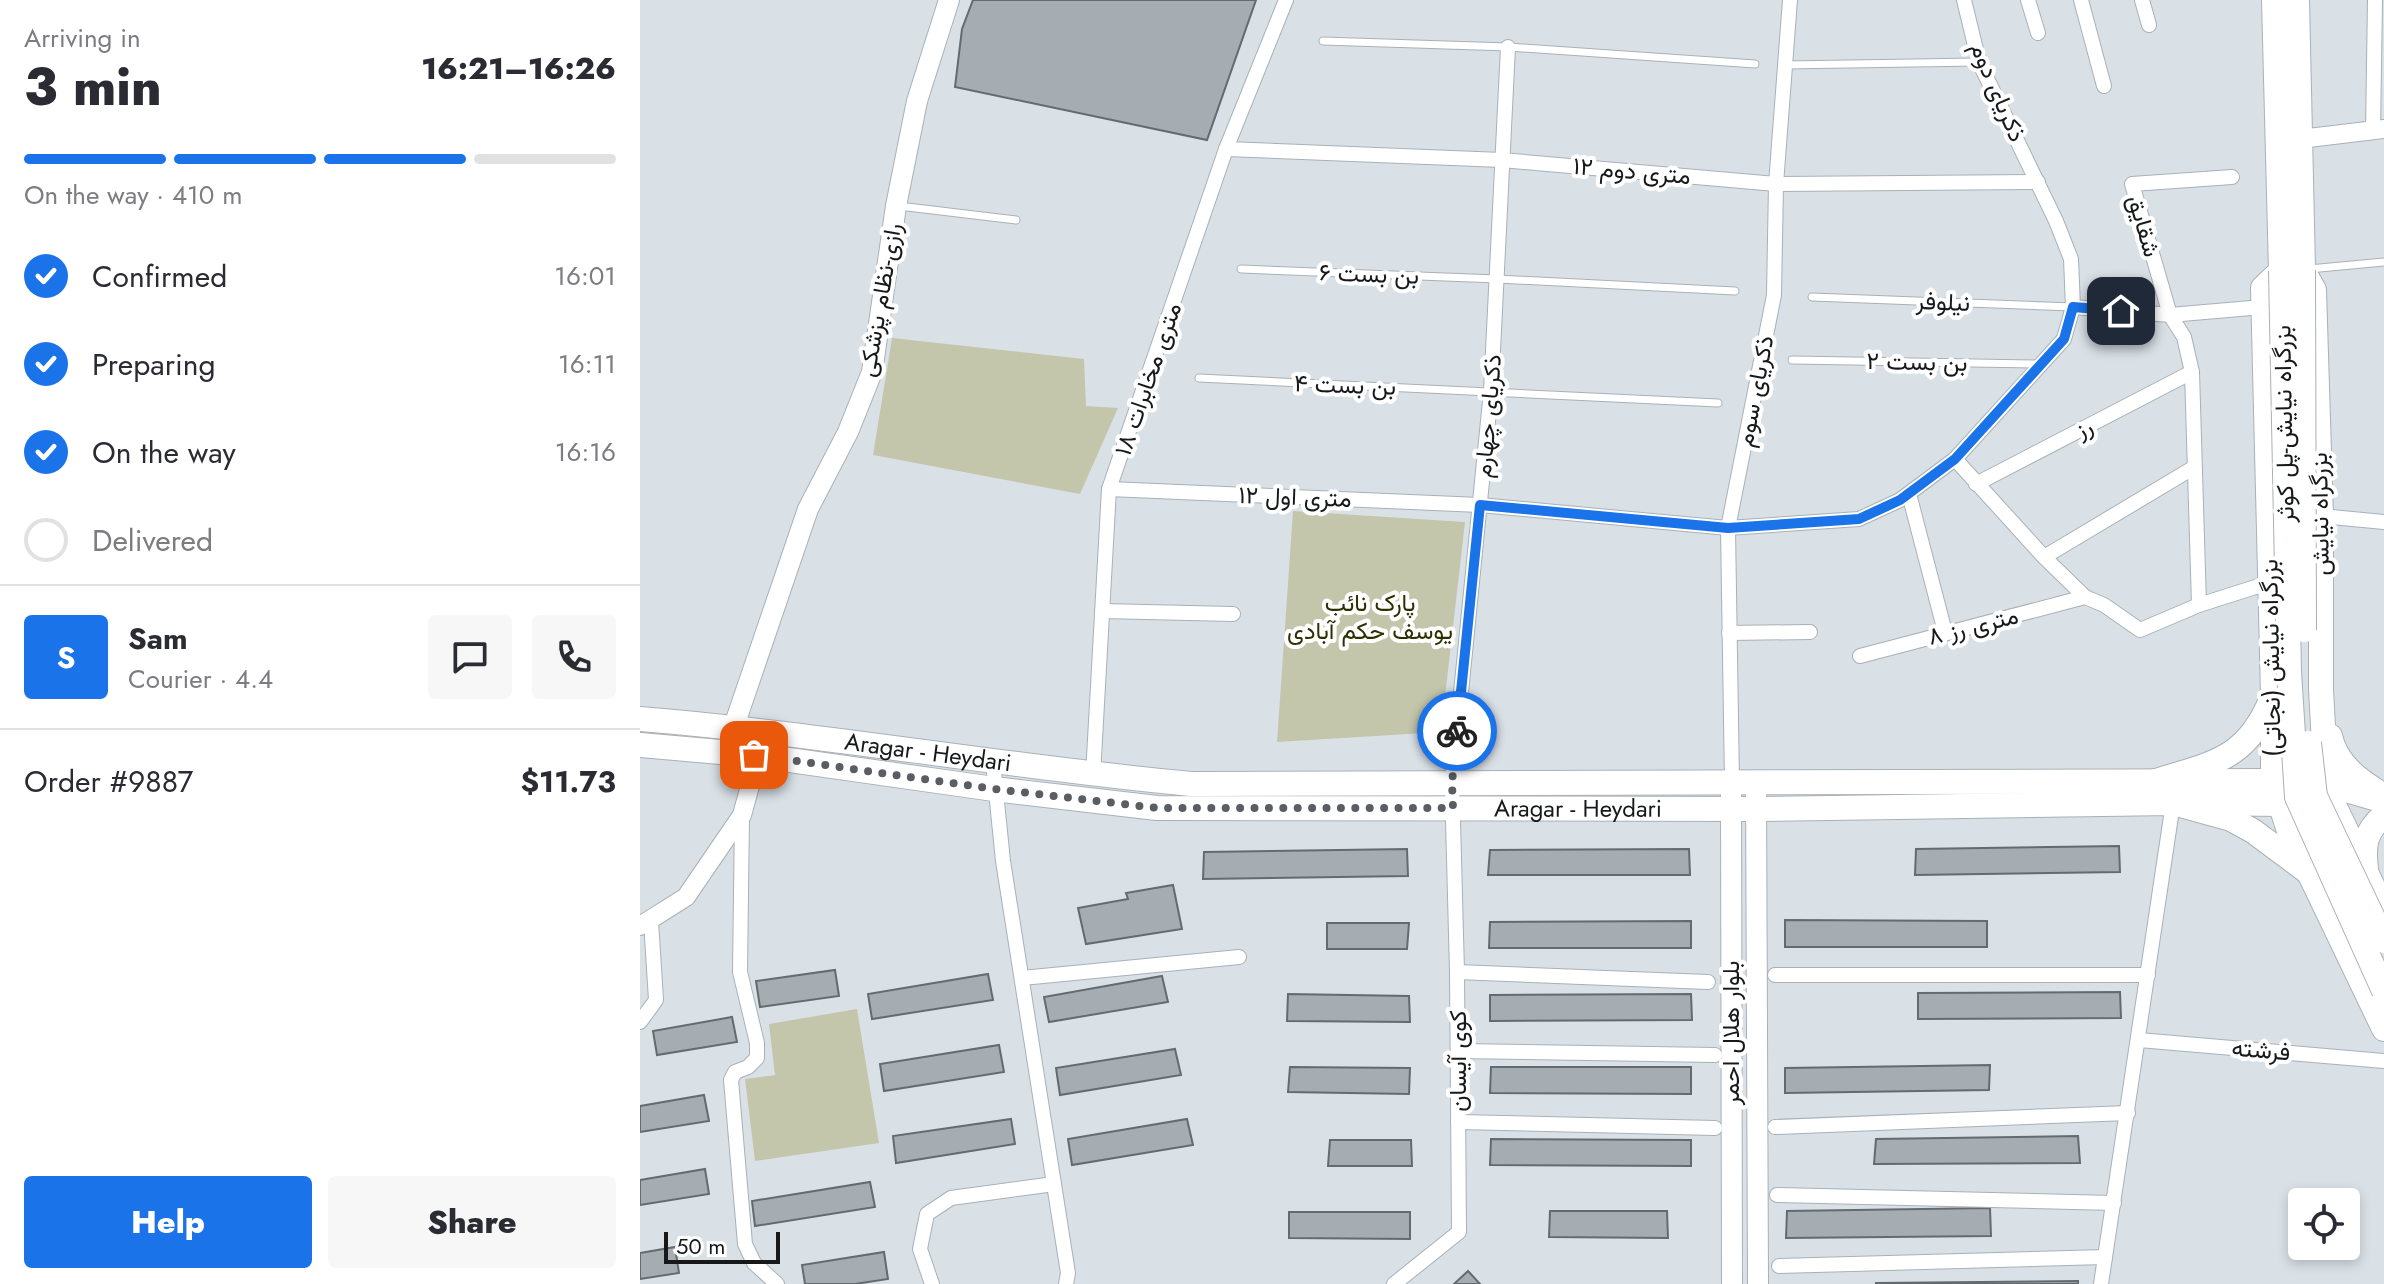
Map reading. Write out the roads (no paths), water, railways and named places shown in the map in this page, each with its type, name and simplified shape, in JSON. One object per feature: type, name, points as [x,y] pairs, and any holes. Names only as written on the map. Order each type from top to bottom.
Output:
[{"type":"main road","name":"رازی-نظام پزشکی","points":[[734,726],[808,509],[848,432],[872,372],[896,206],[917,101],[949,0]]},
{"type":"main road","points":[[2274,0],[2292,270]]},
{"type":"main road","points":[[2292,270],[2300,139],[2297,0]]},
{"type":"main road","name":"بزرگراه نیایش (نجاتی)","points":[[2292,270],[2263,288],[2276,792],[2309,873],[2384,1029]]},
{"type":"main road","name":"بزرگراه نیایش","points":[[2292,270],[2314,290],[2321,516],[2321,690],[2330,784]]},
{"type":"main road","name":"بزرگراه نیایش-پل کوثر","points":[[2292,270],[2304,671],[2315,796],[2384,941]]},
{"type":"main road","name":"بزرگراه نیایش-پل کوثر","points":[[2292,270],[2289,672],[2297,797],[2384,991]]},
{"type":"main road","points":[[2273,694],[2284,711],[2302,715],[2310,710],[2321,690]]},
{"type":"main road","points":[[2321,690],[2332,743],[2344,765],[2384,801]]},
{"type":"main road","points":[[2156,781],[2228,756],[2241,748],[2263,719],[2273,694]]},
{"type":"main road","name":"Aragar - Heydari","points":[[640,719],[734,726],[1093,775],[1191,784],[2156,781],[2276,792]]},
{"type":"main road","points":[[734,726],[754,755]]},
{"type":"main road","name":"Aragar - Heydari","points":[[640,745],[754,755],[994,789],[1157,808],[1755,809],[2173,803],[2276,792]]},
{"type":"main road","name":"بلوار هلال احمر","points":[[1732,1284],[1730,809],[1744,782]]},
{"type":"main road","name":"بلوار هلال احمر","points":[[1744,782],[1755,809],[1758,1284]]},
{"type":"main road","points":[[2276,792],[2330,784],[2384,801]]},
{"type":"main road","points":[[2330,784],[2384,910]]},
{"type":"main road","points":[[2173,803],[2231,819],[2270,842],[2309,873]]},
{"type":"main road","points":[[2367,875],[2363,845],[2367,832],[2384,815]]},
{"type":"street","name":"۱۸ متری مخابرات","points":[[1093,775],[1109,489],[1226,149],[1286,0]]},
{"type":"street","name":"ذکریای سوم","points":[[1744,782],[1729,633],[1728,528],[1774,295],[1776,184],[1790,0]]},
{"type":"street","name":"ذکریای دوم","points":[[1964,0],[1979,62],[2038,182],[2071,259],[2073,307]]},
{"type":"street","points":[[2028,0],[2038,33]]},
{"type":"street","points":[[2081,0],[2104,86]]},
{"type":"street","points":[[2142,0],[2149,25]]},
{"type":"street","points":[[2300,139],[2378,130],[2375,0]]},
{"type":"street","name":"ذکریای چهارم","points":[[1453,808],[1452,783],[1491,391],[1508,47]]},
{"type":"street","name":"۱۲ متری دوم","points":[[1226,149],[1502,160],[1776,184],[2038,182]]},
{"type":"street","name":"شقایق","points":[[2199,605],[2192,372],[2184,337],[2170,315],[2132,184],[2232,177]]},
{"type":"street","points":[[2073,307],[2170,315],[2263,307]]},
{"type":"street","name":"۱۲ متری اول","points":[[1109,489],[1480,505],[1728,528],[1859,519],[1909,494],[1955,459],[2064,339],[2073,307]]},
{"type":"street","name":"رز","points":[[1976,484],[2192,372]]},
{"type":"street","points":[[1955,459],[2044,557],[2085,597],[2104,605],[2140,630],[2199,605],[2271,582]]},
{"type":"street","points":[[2044,557],[2193,468]]},
{"type":"street","points":[[1909,494],[1945,632]]},
{"type":"street","points":[[2321,516],[2384,522]]},
{"type":"street","name":"۸ متری رز","points":[[1860,656],[2085,597]]},
{"type":"street","points":[[1102,611],[1233,614]]},
{"type":"street","points":[[1729,633],[1810,632]]},
{"type":"street","points":[[754,755],[753,775],[742,815],[740,972],[757,1043],[757,1058],[748,1067],[735,1072],[731,1080],[745,1244],[754,1263],[777,1284]]},
{"type":"street","points":[[993,762],[994,789],[1068,1273],[1066,1284]]},
{"type":"street","points":[[2101,1284],[2173,803]]},
{"type":"street","name":"کوی آیسان","points":[[1394,1284],[1459,1232],[1453,808]]},
{"type":"street","points":[[640,1022],[656,1000],[645,923],[686,897],[742,815]]},
{"type":"street","points":[[1022,978],[1239,957]]},
{"type":"street","points":[[1457,972],[1708,982]]},
{"type":"street","points":[[1775,975],[2148,975]]},
{"type":"street","name":"فرشته","points":[[2139,1040],[2384,1061]]},
{"type":"street","points":[[1458,1051],[1715,1055]]},
{"type":"street","points":[[1775,1127],[2128,1113]]},
{"type":"street","points":[[1458,1122],[1715,1128]]},
{"type":"street","points":[[932,1284],[920,1249],[927,1214],[951,1198],[1054,1184]]},
{"type":"street","points":[[1777,1195],[2114,1203]]},
{"type":"street","points":[[1779,1266],[2105,1257]]},
{"type":"lane","points":[[1323,41],[1508,47],[1755,64]]},
{"type":"lane","points":[[1784,65],[1979,62]]},
{"type":"lane","points":[[896,206],[1016,220]]},
{"type":"lane","points":[[2292,270],[2384,262]]},
{"type":"lane","name":"بن بست ۶","points":[[1241,269],[1735,291]]},
{"type":"lane","name":"نیلوفر","points":[[1812,297],[2073,307]]},
{"type":"lane","name":"بن بست ۲","points":[[1792,360],[2041,364]]},
{"type":"lane","name":"بن بست ۴","points":[[1199,378],[1718,403]]},
{"type":"park label","name":"پارک نائب یوسف حکم آبادی","points":[[1370,617]]}]
